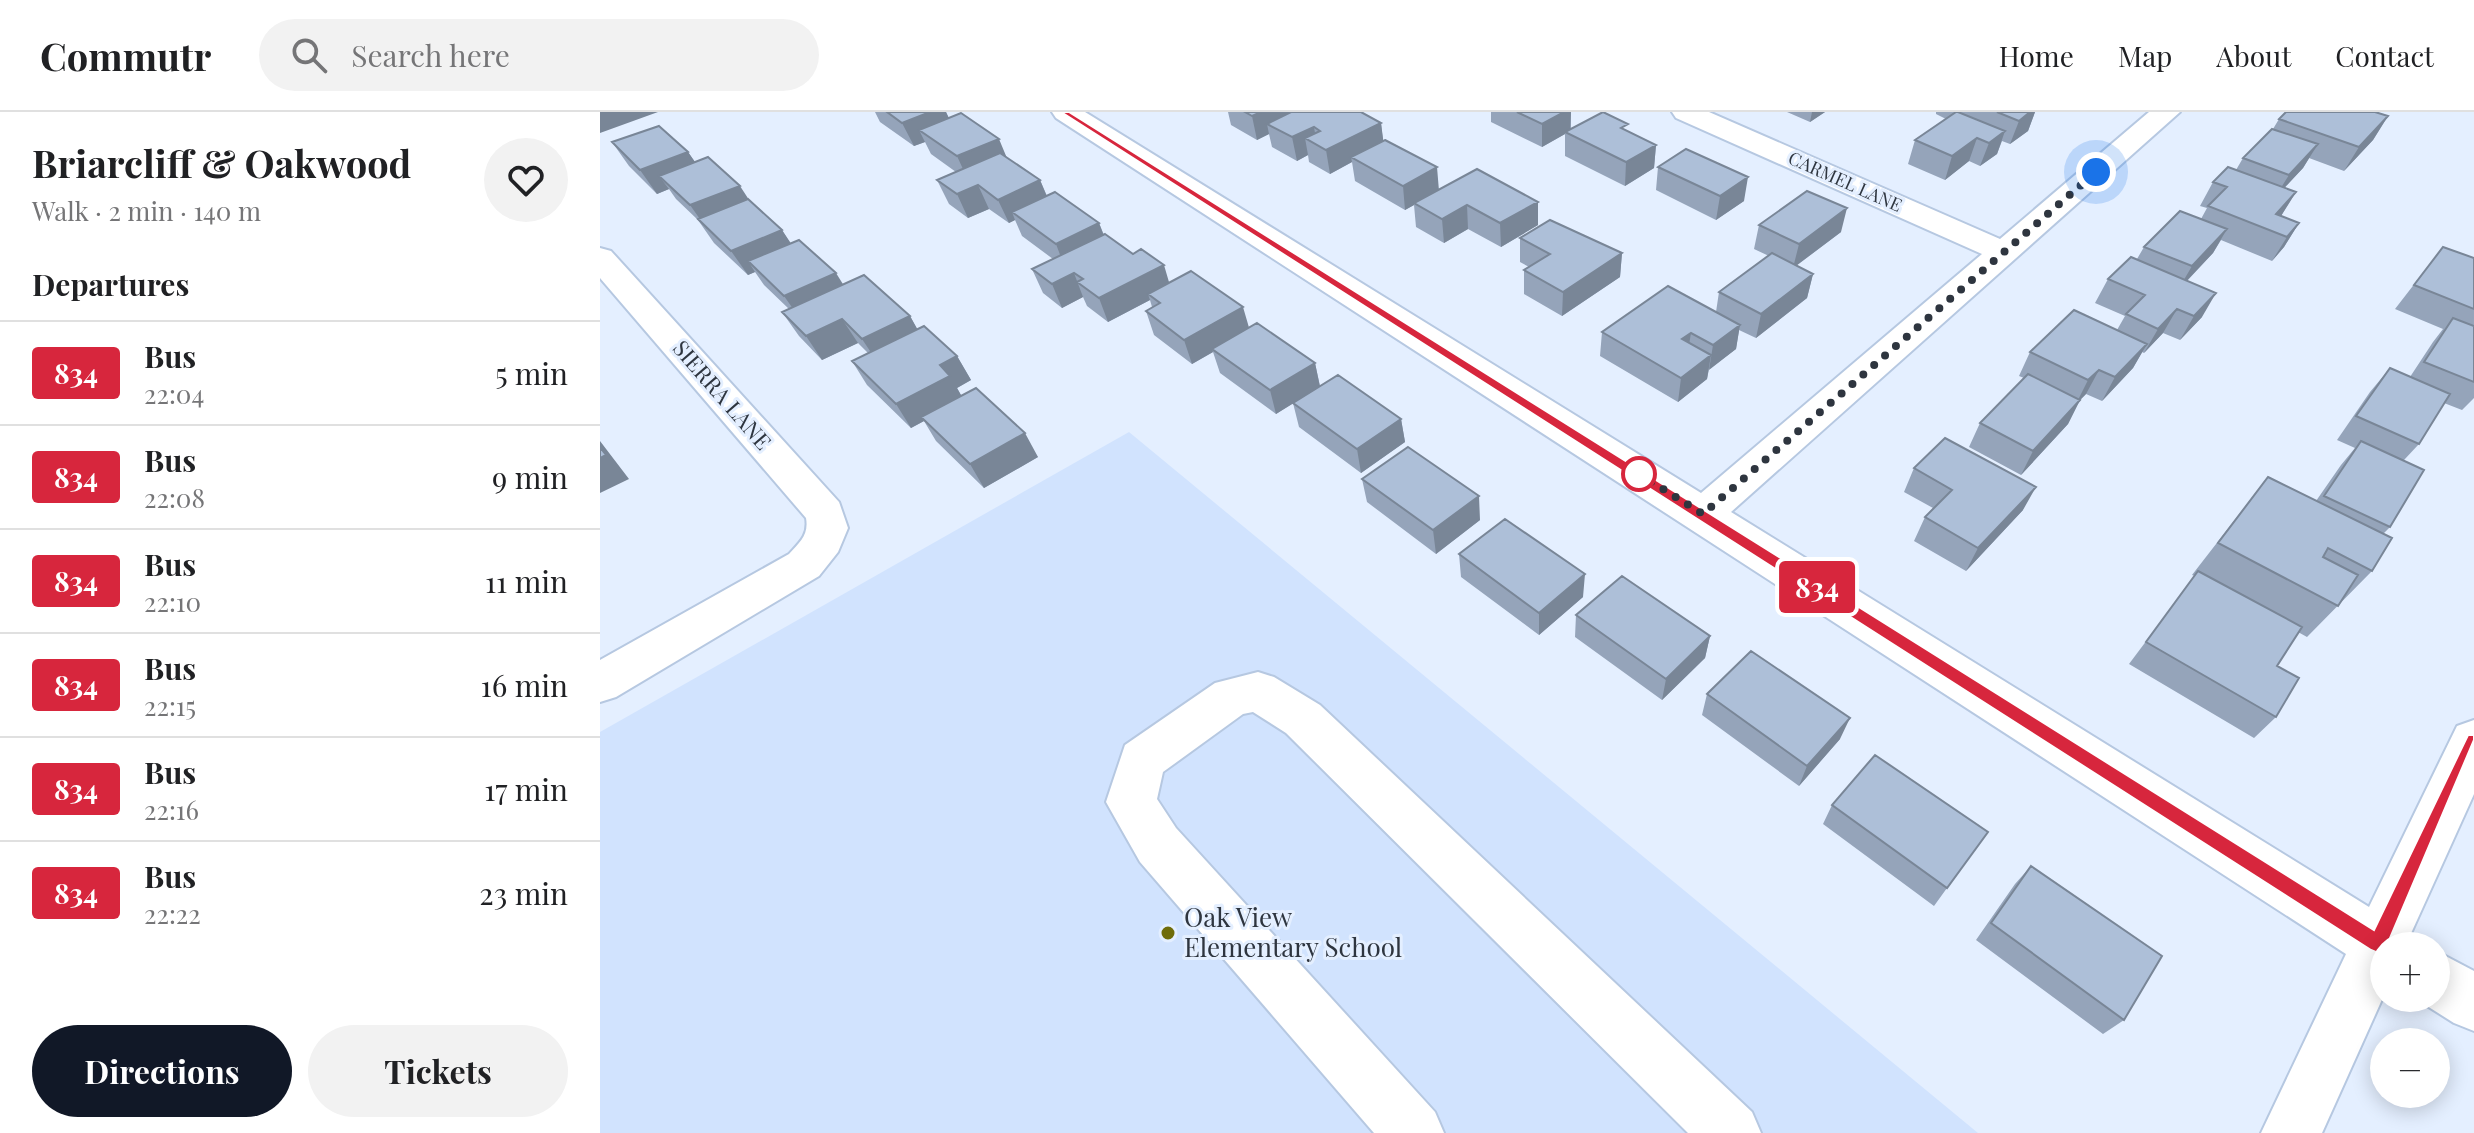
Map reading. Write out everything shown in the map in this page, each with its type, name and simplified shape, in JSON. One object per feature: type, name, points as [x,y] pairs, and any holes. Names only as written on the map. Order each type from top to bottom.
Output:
[{"type":"street","points":[[1066,112],[2370,938]]},
{"type":"street","name":"CARMEL LANE","points":[[1686,112],[2003,252]]},
{"type":"street","points":[[1703,514],[2166,112]]},
{"type":"street","name":"SIERRA LANE","points":[[600,258],[616,300],[825,513],[829,524],[826,539],[804,565],[600,683]]},
{"type":"street","points":[[1414,1133],[1158,845],[1131,802],[1142,760],[1231,697],[1258,691],[1303,719],[1731,1133]]},
{"type":"street","points":[[2387,932],[2474,741]]},
{"type":"street","points":[[2291,1133],[2370,968]]},
{"type":"street","points":[[2450,988],[2474,1003]]},
{"type":"shaded area","name":"Oak View Elementary School","points":[[1129,432],[1978,1133],[600,1133],[600,732]]},
{"type":"building","points":[[887,112],[930,112],[902,123]]},
{"type":"building","points":[[1291,112],[1361,112],[1381,123],[1326,150],[1305,138],[1320,131],[1314,127],[1292,137],[1267,124]]},
{"type":"building","points":[[1517,112],[1564,112],[1542,124]]},
{"type":"building","points":[[1603,112],[1628,124],[1621,128],[1656,145],[1626,162],[1565,132]]},
{"type":"building","points":[[1956,112],[2005,131],[1989,143],[1977,138],[1952,156],[1915,140]]},
{"type":"building","points":[[1997,112],[2030,112],[2019,121]]},
{"type":"building","points":[[2286,112],[2375,112],[2388,116],[2359,147],[2279,119]]},
{"type":"building","points":[[961,113],[999,139],[957,156],[919,130]]},
{"type":"building","points":[[659,126],[688,152],[640,170],[612,142]]},
{"type":"building","points":[[2272,129],[2318,144],[2289,175],[2243,158]]},
{"type":"building","points":[[1385,140],[1437,167],[1403,186],[1351,157]]},
{"type":"building","points":[[1686,149],[1748,177],[1720,196],[1658,167]]},
{"type":"building","points":[[1000,153],[1040,180],[998,200],[978,185],[957,194],[937,180]]},
{"type":"building","points":[[708,157],[740,186],[690,205],[659,176]]},
{"type":"building","points":[[2228,167],[2296,192],[2276,214],[2299,223],[2287,237],[2208,206],[2227,187],[2213,182]]},
{"type":"building","points":[[1477,169],[1538,202],[1500,223],[1467,205],[1442,219],[1414,203]]},
{"type":"building","points":[[1807,191],[1847,208],[1799,244],[1759,225]]},
{"type":"building","points":[[1055,192],[1099,223],[1056,244],[1012,212]]},
{"type":"building","points":[[748,199],[782,230],[731,251],[698,219]]},
{"type":"building","points":[[2180,211],[2227,229],[2192,266],[2144,247]]},
{"type":"building","points":[[1550,220],[1622,253],[1563,292],[1524,270],[1550,254],[1520,238]]},
{"type":"building","points":[[1105,234],[1133,254],[1141,249],[1164,265],[1099,298],[1077,282],[1083,279],[1074,273],[1052,284],[1032,269]]},
{"type":"building","points":[[799,240],[836,273],[784,296],[748,261]]},
{"type":"building","points":[[2443,247],[2474,258],[2474,309],[2414,285]]},
{"type":"building","points":[[1772,253],[1813,274],[1761,314],[1719,292]]},
{"type":"building","points":[[2131,257],[2216,293],[2194,316],[2177,309],[2158,329],[2126,314],[2145,295],[2108,279]]},
{"type":"building","points":[[1191,271],[1243,307],[1184,340],[1146,311],[1160,303],[1148,294]]},
{"type":"building","points":[[864,275],[910,316],[862,339],[842,319],[806,336],[782,312]]},
{"type":"building","points":[[1668,286],[1740,325],[1713,345],[1691,333],[1682,339],[1711,355],[1681,378],[1602,332]]},
{"type":"building","points":[[2074,310],[2147,344],[2115,377],[2099,370],[2088,380],[2030,352]]},
{"type":"building","points":[[2453,318],[2474,326],[2474,382],[2424,362]]},
{"type":"building","points":[[1257,323],[1315,363],[1270,390],[1212,349]]},
{"type":"building","points":[[924,326],[957,356],[940,365],[950,376],[896,404],[852,361]]},
{"type":"building","points":[[2390,368],[2450,394],[2419,444],[2356,416]]},
{"type":"building","points":[[2028,374],[2080,400],[2033,451],[1980,423]]},
{"type":"building","points":[[1338,375],[1401,419],[1357,449],[1293,403]]},
{"type":"building","points":[[976,388],[1025,433],[970,464],[921,417]]},
{"type":"building","points":[[1945,438],[2036,487],[1978,548],[1925,517],[1952,490],[1914,468]]},
{"type":"building","points":[[2361,441],[2424,470],[2390,527],[2324,496]]},
{"type":"building","points":[[1408,447],[1479,496],[1433,530],[1362,479]]},
{"type":"building","points":[[2268,477],[2392,538],[2372,571],[2328,548],[2323,557],[2358,575],[2338,606],[2218,543]]},
{"type":"building","points":[[1505,519],[1585,574],[1539,613],[1459,554]]},
{"type":"building","points":[[2198,571],[2302,627],[2277,666],[2299,678],[2276,717],[2146,642]]},
{"type":"building","points":[[1622,576],[1710,636],[1666,679],[1576,615]]},
{"type":"building","points":[[1751,651],[1850,718],[1807,766],[1707,694]]},
{"type":"building","points":[[1875,755],[1988,832],[1947,888],[1832,805]]},
{"type":"building","points":[[2031,866],[2162,956],[2124,1020],[1991,923]]},
{"type":"bus line","name":"834","points":[[1066,112],[2378,943],[2474,740]]},
{"type":"place","name":"Oak View Elementary School","points":[[1168,933]]},
{"type":"route","points":[[1639,474],[1703,514],[2096,172]]}]
